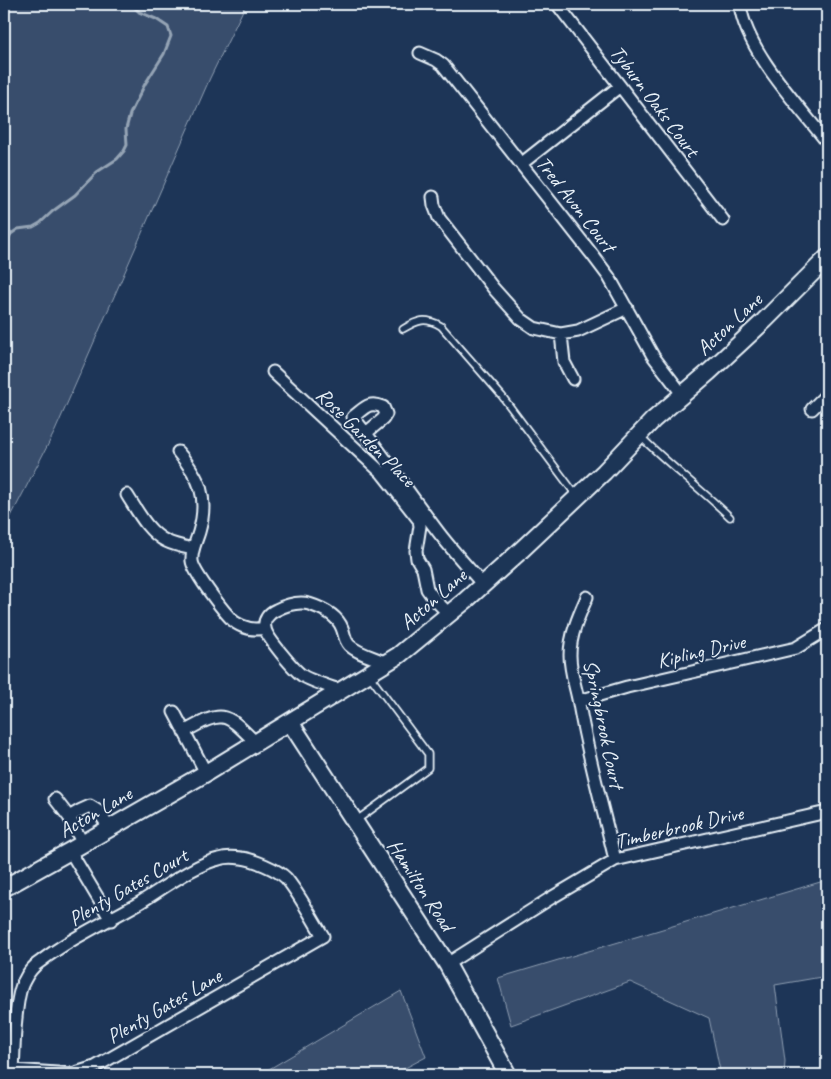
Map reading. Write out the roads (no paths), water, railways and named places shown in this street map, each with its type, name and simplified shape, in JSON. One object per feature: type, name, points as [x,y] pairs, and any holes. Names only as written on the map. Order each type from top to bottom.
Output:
[{"type":"street","name":"Tyburn Oaks Court","points":[[557,4],[723,220]]},
{"type":"street","points":[[740,4],[749,34],[759,54],[827,142]]},
{"type":"street","name":"Tred Avon Court","points":[[420,53],[443,65],[609,277],[653,356],[682,394]]},
{"type":"street","points":[[521,164],[620,86]]},
{"type":"street","points":[[433,197],[434,205],[440,218],[494,290],[521,319],[534,328],[561,334],[578,331],[627,308]]},
{"type":"street","name":"Acton Lane","points":[[4,888],[206,773],[387,663],[422,638],[483,585],[577,497],[682,394],[709,372],[764,321],[827,258]]},
{"type":"street","points":[[561,334],[564,362],[573,379]]},
{"type":"street","name":"Rose Garden Place","points":[[273,372],[382,474],[419,520],[417,559],[423,569],[427,588],[448,614]]},
{"type":"street","points":[[812,409],[827,394]]},
{"type":"street","points":[[366,433],[437,530],[483,585]]},
{"type":"street","points":[[178,452],[193,472],[202,489],[204,514],[193,549],[192,563],[199,578],[234,622],[248,629],[265,628]]},
{"type":"street","points":[[127,496],[156,536],[168,542],[193,549]]},
{"type":"street","name":"Springbrook Court","points":[[587,596],[576,622],[570,653],[571,671],[579,702],[582,726],[616,860]]},
{"type":"street","points":[[342,691],[305,677],[296,671],[269,637],[265,628],[266,618],[272,612],[288,605],[307,604],[319,608],[338,621],[344,639],[352,647],[387,663]]},
{"type":"street","name":"Kipling Drive","points":[[579,702],[627,687],[796,648],[827,629]]},
{"type":"street","points":[[174,712],[206,773]]},
{"type":"street","points":[[184,732],[207,719],[222,716],[232,720],[256,743]]},
{"type":"street","name":"Hamilton Road","points":[[290,722],[447,964],[508,1075]]},
{"type":"street","points":[[55,800],[70,817],[77,848],[111,920]]},
{"type":"street","points":[[70,817],[90,806],[98,811],[110,829]]},
{"type":"street","name":"Timberbrook Drive","points":[[447,964],[551,898],[616,860],[827,812]]},
{"type":"street","name":"Plenty Gates Court","points":[[13,1073],[18,1004],[23,982],[38,962],[62,946],[111,920],[199,867],[218,859],[242,858],[263,864],[285,877],[322,936]]},
{"type":"street","name":"Plenty Gates Lane","points":[[13,1073],[72,1074],[95,1067],[322,936]]},
{"type":"lane","points":[[403,329],[419,320],[434,322],[442,326],[502,396],[577,497]]},
{"type":"lane","points":[[639,435],[658,455],[704,491],[730,517]]},
{"type":"lane","points":[[355,822],[428,768],[428,754],[369,674]]},
{"type":"waterway","points":[[4,246],[11,234],[18,229],[33,227],[40,223],[75,195],[97,172],[117,159],[124,151],[127,145],[126,129],[130,114],[145,84],[164,54],[171,36],[168,27],[156,19],[139,12],[131,4]]}]
